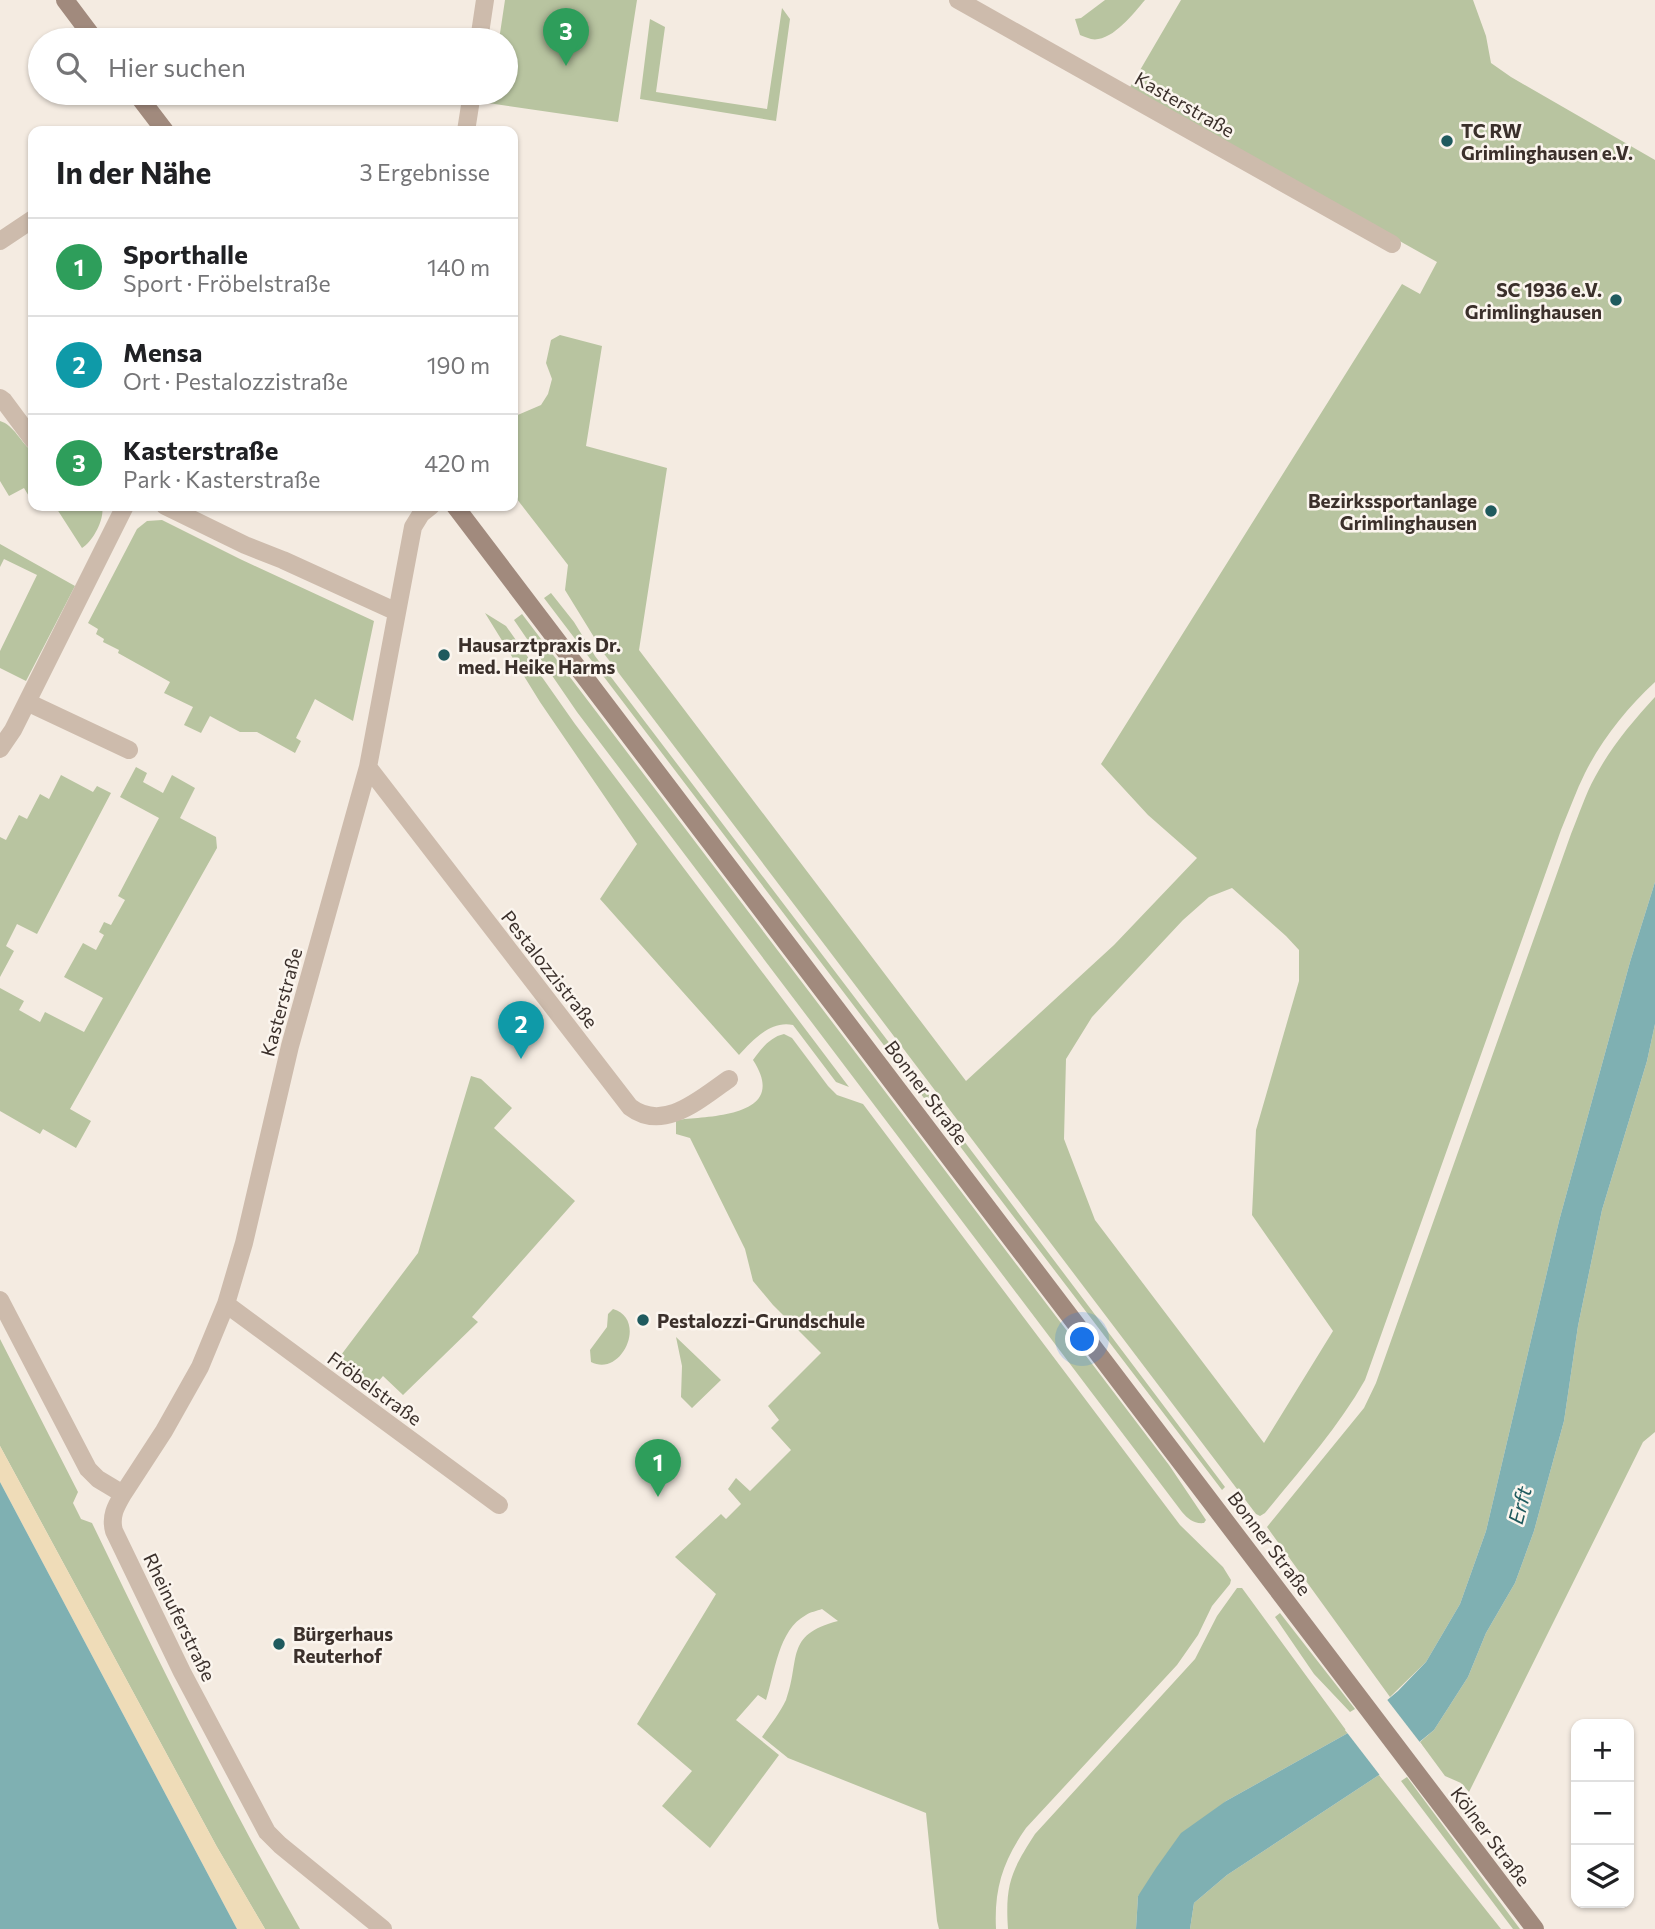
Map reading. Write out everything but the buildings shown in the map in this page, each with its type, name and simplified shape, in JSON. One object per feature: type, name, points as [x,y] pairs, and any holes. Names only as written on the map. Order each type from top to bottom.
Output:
[{"type":"main road","points":[[65,0],[86,28]]},
{"type":"main road","points":[[144,105],[161,126]]},
{"type":"main road","name":"Bonner Straße","points":[[459,511],[1414,1769]]},
{"type":"main road","name":"Kölner Straße","points":[[1414,1769],[1535,1929]]},
{"type":"street","points":[[481,28],[485,0]]},
{"type":"street","name":"Kasterstraße","points":[[958,0],[1392,244]]},
{"type":"street","points":[[467,126],[470,105]]},
{"type":"street","points":[[0,241],[28,222]]},
{"type":"street","points":[[0,398],[28,433]]},
{"type":"street","points":[[0,749],[27,702],[122,511]]},
{"type":"street","points":[[175,511],[397,612]]},
{"type":"street","name":"Kasterstraße","points":[[123,1494],[184,1398],[226,1304],[244,1243],[290,1046],[368,767],[413,527],[425,511]]},
{"type":"street","points":[[27,702],[129,750]]},
{"type":"street","name":"Pestalozzistraße","points":[[368,767],[630,1107],[638,1113],[661,1117],[684,1108],[729,1079]]},
{"type":"street","points":[[0,1300],[88,1469],[98,1479],[123,1494]]},
{"type":"street","name":"Fröbelstraße","points":[[226,1304],[499,1505]]},
{"type":"street","name":"Rheinuferstraße","points":[[123,1494],[113,1513],[114,1531],[168,1645],[264,1826],[280,1845],[382,1928]]},
{"type":"green space","points":[[505,0],[637,0],[618,122],[502,105],[518,105],[518,28],[501,28]]},
{"type":"green space","points":[[1105,0],[1145,0],[1121,26],[1106,37],[1091,39],[1080,35],[1075,19],[1081,18]]},
{"type":"green space","points":[[1181,0],[1473,0],[1486,36],[1491,63],[1655,160],[1655,682],[1607,736],[1585,773],[1561,830],[1365,1380],[1318,1448],[1260,1516],[605,655],[565,590],[568,565],[518,500],[518,415],[541,405],[548,394],[552,379],[546,363],[551,340],[560,335],[602,346],[586,446],[667,468],[639,650],[966,1081],[1114,945],[1197,858],[1148,815],[1101,764],[1402,284],[1420,294],[1437,262],[1129,89]],"holes":[[[1232,888],[1299,950],[1299,981],[1256,1130],[1252,1215],[1333,1331],[1264,1443],[1095,1220],[1064,1139],[1066,1059],[1092,1017],[1183,920],[1209,897]]]},
{"type":"green space","points":[[782,8],[790,19],[776,121],[640,99],[650,19],[665,27],[656,92],[767,109]]},
{"type":"green space","points":[[0,421],[9,426],[28,447],[28,495],[24,488],[9,496],[0,481]]},
{"type":"green space","points":[[58,511],[102,511],[97,529],[82,548]]},
{"type":"green space","points":[[162,520],[374,621],[353,721],[315,699],[296,738],[301,741],[295,753],[257,732],[240,732],[210,716],[201,733],[184,725],[193,707],[164,693],[170,682],[103,642],[104,639],[96,634],[98,629],[88,623],[137,529],[147,521]]},
{"type":"green space","points":[[0,544],[75,586],[26,681],[0,668],[0,651],[37,575],[4,559],[0,567]]},
{"type":"green space","points":[[551,593],[574,622],[595,656],[954,1128],[949,1131],[544,598]]},
{"type":"green space","points":[[485,613],[506,626],[575,724],[849,1087],[836,1082],[793,1025],[770,1028],[739,1055],[600,899],[637,844],[540,702]]},
{"type":"green space","points":[[522,614],[1169,1465],[1206,1520],[1204,1523],[1197,1523],[1182,1512],[577,712],[514,620]]},
{"type":"green space","points":[[1655,697],[1655,882],[1630,962],[1559,1221],[1486,1531],[1460,1604],[1426,1662],[1390,1697],[1267,1527],[1364,1408],[1376,1383],[1585,798],[1615,745]]},
{"type":"green space","points":[[136,767],[147,773],[143,782],[163,793],[172,775],[195,788],[180,818],[216,837],[217,848],[70,1109],[91,1121],[76,1148],[43,1129],[40,1134],[0,1111],[0,988],[24,1001],[19,1010],[40,1022],[45,1012],[84,1032],[103,998],[64,977],[83,943],[96,950],[104,935],[99,932],[104,922],[111,925],[125,900],[118,896],[159,818],[120,797]]},
{"type":"green space","points":[[61,775],[93,792],[97,786],[111,793],[37,934],[17,924],[6,946],[14,951],[0,977],[0,837],[6,840],[19,815],[27,819],[40,794],[49,799]]},
{"type":"green space","points":[[1655,1024],[1655,1432],[1643,1442],[1469,1792],[1461,1783],[1445,1776],[1420,1742],[1434,1730],[1468,1677],[1486,1633],[1515,1583],[1534,1531],[1564,1421],[1578,1326],[1602,1210],[1647,1061]]},
{"type":"green space","points":[[784,1034],[792,1038],[837,1095],[863,1104],[1180,1525],[1223,1567],[1231,1580],[1177,1665],[1026,1828],[1011,1852],[1002,1875],[996,1929],[939,1929],[926,1813],[788,1758],[762,1737],[786,1700],[797,1650],[802,1641],[809,1633],[838,1621],[822,1609],[806,1615],[789,1631],[779,1653],[766,1700],[758,1695],[736,1720],[779,1755],[710,1848],[662,1806],[692,1771],[637,1724],[716,1594],[675,1557],[721,1514],[726,1519],[741,1504],[728,1489],[736,1478],[750,1491],[791,1450],[771,1428],[779,1420],[768,1406],[821,1353],[753,1281],[745,1249],[690,1138],[676,1134],[676,1120],[726,1114],[742,1110],[754,1103],[762,1093],[762,1079],[753,1060],[770,1041]]},
{"type":"green space","points":[[471,1076],[481,1079],[512,1108],[494,1128],[575,1201],[472,1317],[478,1322],[403,1395],[383,1376],[371,1390],[335,1363],[418,1253]]},
{"type":"green space","points":[[964,1141],[1225,1487],[1222,1490],[959,1145]]},
{"type":"green space","points":[[613,1309],[623,1315],[629,1324],[627,1345],[621,1355],[612,1362],[602,1365],[591,1362],[590,1350],[607,1327],[608,1314]]},
{"type":"green space","points":[[676,1337],[721,1380],[692,1408],[681,1397],[682,1366]]},
{"type":"green space","points":[[0,1339],[78,1492],[73,1503],[81,1519],[92,1523],[219,1779],[300,1929],[265,1929],[217,1847],[0,1446]]},
{"type":"green space","points":[[1237,1588],[1242,1588],[1348,1733],[1226,1801],[1138,1896],[1136,1929],[1008,1929],[1011,1879],[1035,1834],[1195,1659],[1217,1616]]},
{"type":"green space","points":[[1280,1613],[1355,1709],[1350,1712],[1314,1674],[1275,1617]]},
{"type":"green space","points":[[1379,1775],[1501,1929],[1190,1929],[1194,1903],[1227,1875]]},
{"type":"green space","points":[[1407,1777],[1520,1929],[1513,1929],[1401,1781]]},
{"type":"sand","points":[[0,1446],[217,1847],[265,1929],[237,1929],[0,1482]]},
{"type":"water","name":"Erft","points":[[1655,882],[1655,1024],[1647,1061],[1602,1210],[1578,1326],[1564,1421],[1534,1531],[1515,1583],[1486,1633],[1468,1677],[1434,1730],[1379,1775],[1227,1875],[1194,1903],[1190,1929],[1136,1929],[1138,1896],[1181,1833],[1226,1801],[1348,1733],[1398,1691],[1426,1662],[1460,1604],[1486,1531],[1559,1221],[1630,962]]},
{"type":"water","points":[[0,1482],[237,1929],[0,1929]]},
{"type":"pier","points":[[1385,1697],[1422,1745],[1382,1778],[1345,1730]]},
{"type":"place","name":"Kasterstraße","points":[[566,66]]},
{"type":"place","name":"TC RW Grimlinghausen e.V.","points":[[1447,141]]},
{"type":"place","name":"SC 1936 e.V. Grimlinghausen","points":[[1616,300]]},
{"type":"place","name":"Bezirkssportanlage Grimlinghausen","points":[[1491,511]]},
{"type":"place","name":"Hausarztpraxis Dr. med. Heike Harms","points":[[444,655]]},
{"type":"place","name":"Mensa","points":[[521,1059]]},
{"type":"place","name":"Pestalozzi-Grundschule","points":[[643,1320]]},
{"type":"place","name":"Sporthalle","points":[[658,1497]]},
{"type":"place","name":"Bürgerhaus Reuterhof","points":[[279,1644]]}]
